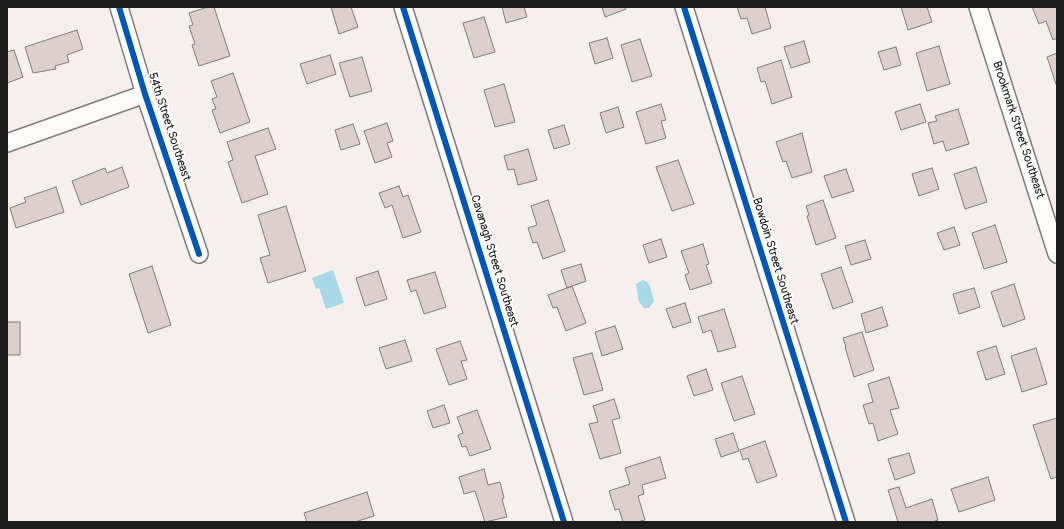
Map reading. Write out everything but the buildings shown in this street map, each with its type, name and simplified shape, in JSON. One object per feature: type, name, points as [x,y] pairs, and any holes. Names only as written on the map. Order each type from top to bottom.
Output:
[{"type":"street","name":"54th Street Southeast","points":[[119,7],[145,94],[200,254]]},
{"type":"street","name":"Cavanagh Street Southeast","points":[[403,7],[564,522]]},
{"type":"street","name":"Bowdoin Street Southeast","points":[[684,7],[846,522]]},
{"type":"street","name":"Brookmark Street Southeast","points":[[978,7],[1057,254]]},
{"type":"street","points":[[7,143],[145,94]]},
{"type":"water","points":[[333,270],[344,303],[326,309],[319,288],[316,289],[312,278]]},
{"type":"water","points":[[643,280],[650,286],[654,301],[649,308],[644,308],[639,302],[636,284]]},
{"type":"cycle path","points":[[119,7],[145,94],[199,254]]},
{"type":"cycle path","points":[[403,7],[564,522]]},
{"type":"cycle path","points":[[684,7],[846,522]]}]
